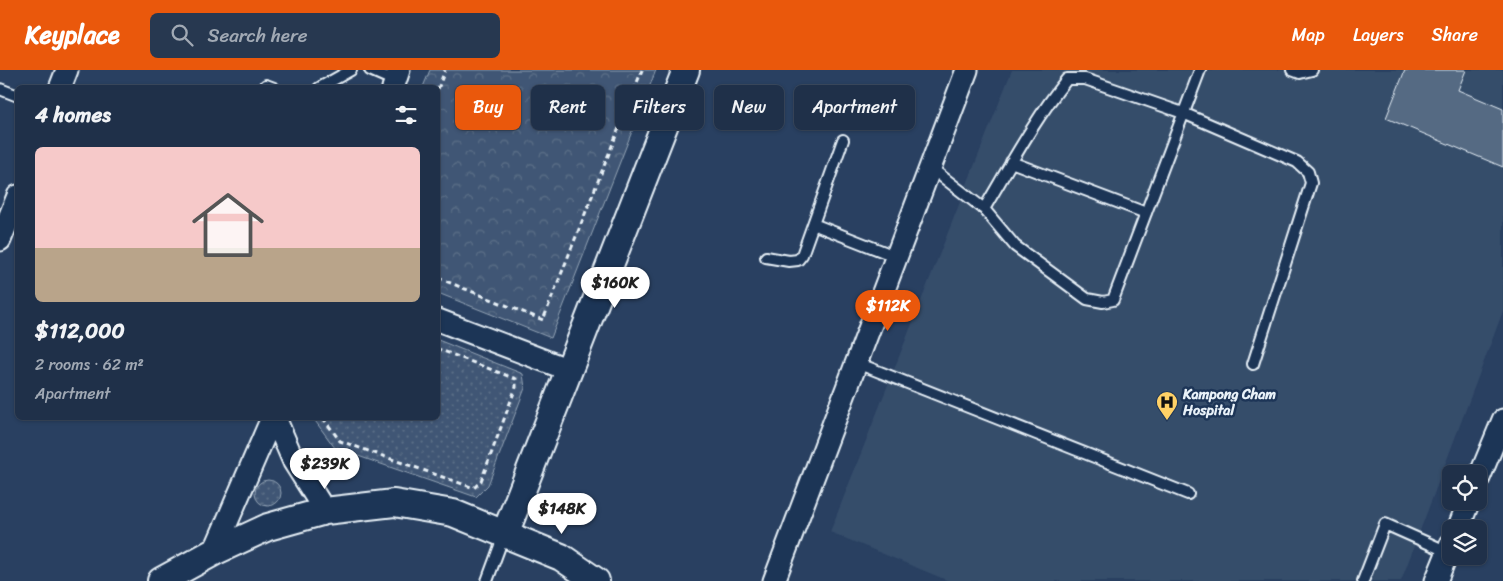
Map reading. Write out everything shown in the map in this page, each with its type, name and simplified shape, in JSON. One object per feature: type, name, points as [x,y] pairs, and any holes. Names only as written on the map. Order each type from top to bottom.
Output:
[{"type":"street","points":[[61,85],[67,70]]},
{"type":"street","points":[[505,534],[686,70]]},
{"type":"street","points":[[774,581],[967,70]]},
{"type":"street","points":[[0,240],[15,203]]},
{"type":"street","points":[[440,321],[568,370]]},
{"type":"street","points":[[214,552],[273,420]]},
{"type":"street","points":[[275,420],[294,462],[325,511]]},
{"type":"street","points":[[1484,465],[1503,420]]},
{"type":"street","points":[[162,581],[214,552],[268,527],[325,511],[394,503],[453,513],[561,557],[596,581]]},
{"type":"street","points":[[1436,581],[1443,565]]},
{"type":"lane","points":[[324,85],[351,70]]},
{"type":"lane","points":[[370,70],[396,79]]},
{"type":"lane","points":[[931,168],[984,209],[1015,246],[1086,298],[1103,302],[1113,300],[1200,70]]},
{"type":"lane","points":[[1292,70],[1300,73],[1312,70]]},
{"type":"lane","points":[[984,209],[1012,162],[1067,79],[1085,79],[1183,113],[1297,162],[1308,172],[1311,184],[1253,364]]},
{"type":"lane","points":[[0,89],[15,95]]},
{"type":"lane","points":[[766,257],[789,261],[798,260],[843,140]]},
{"type":"lane","points":[[1012,162],[1146,212]]},
{"type":"lane","points":[[813,224],[897,257]]},
{"type":"lane","points":[[857,363],[1188,494]]},
{"type":"lane","points":[[1363,581],[1385,524],[1442,545]]},
{"type":"lane","points":[[487,581],[505,534]]},
{"type":"path","points":[[439,85],[445,70]]},
{"type":"path","points":[[440,279],[543,320],[642,70]]},
{"type":"path","points":[[324,420],[340,442],[474,488],[481,481],[516,387],[516,379],[440,350]]},
{"type":"shaded area","name":"Kampong Cham Hospital","points":[[1012,70],[1503,70],[1503,311],[1445,465],[1442,465],[1442,472],[1401,581],[949,581],[830,532]]},
{"type":"green space","points":[[430,70],[656,70],[650,85],[615,85],[615,130],[632,130],[551,338],[440,294],[440,85],[424,85]]},
{"type":"green space","points":[[440,341],[523,374],[525,388],[488,485],[476,497],[335,448],[314,420],[440,420]]},
{"type":"green space","points":[[268,480],[277,484],[281,493],[277,502],[268,506],[259,502],[255,493],[259,484]]},
{"type":"building","points":[[1405,70],[1466,70],[1458,90],[1503,109],[1503,167],[1386,118]]},
{"type":"place","name":"Kampong Cham Hospital","points":[[1167,421]]}]
